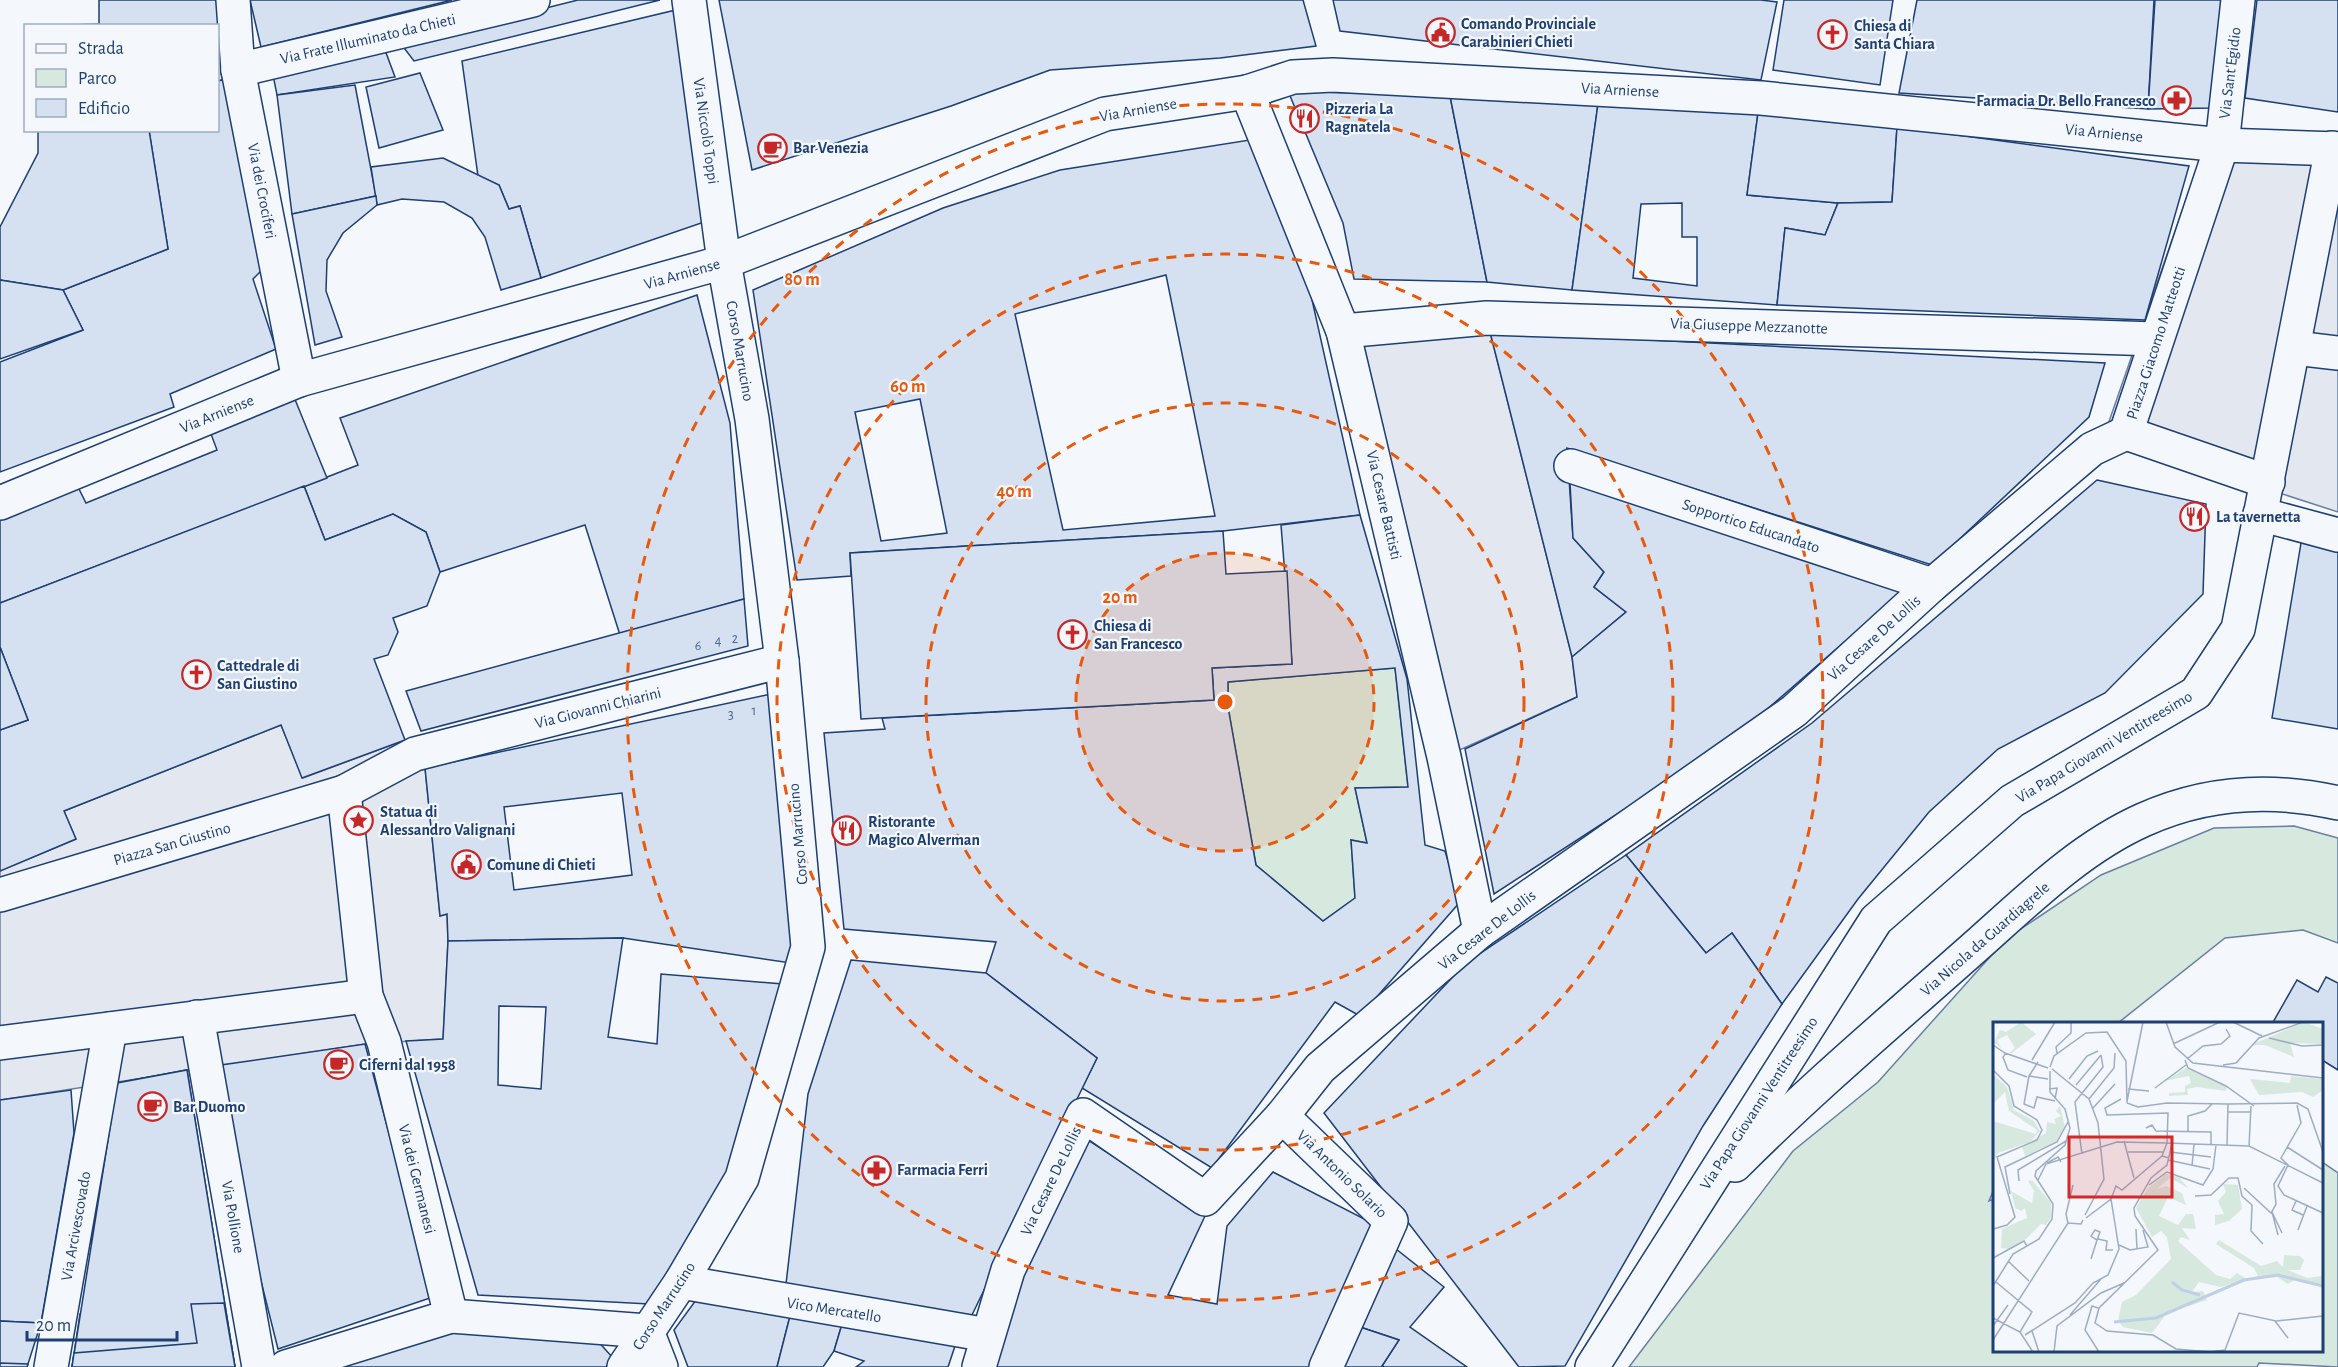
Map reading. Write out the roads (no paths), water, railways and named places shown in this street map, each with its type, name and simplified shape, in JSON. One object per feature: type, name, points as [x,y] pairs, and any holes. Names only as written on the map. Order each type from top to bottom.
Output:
[{"type":"street","name":"Via dei Crociferi","points":[[233,0],[238,70],[299,380]]},
{"type":"street","name":"Via Frate Illuminato da Chieti","points":[[238,70],[533,0]]},
{"type":"street","name":"Via Niccolò Toppi","points":[[689,0],[724,262]]},
{"type":"street","name":"Via Sant'Egidio","points":[[2222,145],[2238,0]]},
{"type":"street","name":"Via Arniense","points":[[0,503],[299,380],[724,262],[1105,114],[1247,92],[1293,77],[1333,75],[1761,98],[2222,145],[2335,148]]},
{"type":"street","name":"Via Cesare Battisti","points":[[1247,92],[1343,331],[1444,757],[1480,931]]},
{"type":"street","name":"Piazza Giacomo Matteotti","points":[[2222,145],[2126,433],[2268,482]]},
{"type":"street","name":"Via Papa Giovanni Ventitreesimo","points":[[1592,1367],[1876,920],[2012,801],[2196,693],[2238,629],[2335,148]]},
{"type":"street","name":"Corso Marrucino","points":[[624,1367],[681,1282],[742,1178],[808,947],[782,661],[752,419],[724,262]]},
{"type":"street","name":"Via Giuseppe Mezzanotte","points":[[1343,331],[1487,318],[2156,339]]},
{"type":"street","points":[[2295,348],[2338,354]]},
{"type":"street","name":"Via Cesare De Lollis","points":[[980,1367],[1008,1270],[1083,1115],[1205,1199],[1282,1116],[1320,1068],[1480,931],[1794,711],[1932,585],[2092,449],[2126,433]]},
{"type":"street","name":"Sopportico Educandato","points":[[1571,466],[1932,585]]},
{"type":"street","points":[[2260,514],[2338,534]]},
{"type":"street","name":"Via Giovanni Chiarini","points":[[415,754],[782,661]]},
{"type":"street","name":"Piazza San Giustino","points":[[0,895],[344,792],[415,754]]},
{"type":"street","points":[[0,1043],[366,996],[344,792]]},
{"type":"street","name":"Via Nicola da Guardiagrele","points":[[1692,1208],[1796,1104],[2049,883],[2098,844],[2143,820],[2187,803],[2237,794],[2305,796],[2338,803]]},
{"type":"street","name":"Via dei Germanesi","points":[[366,996],[384,1042],[451,1316]]},
{"type":"street","name":"Via Pollione","points":[[197,1017],[259,1367]]},
{"type":"street","name":"Via Arcivescovado","points":[[51,1367],[110,1029]]},
{"type":"street","name":"Via Antonio Solario","points":[[1282,1116],[1391,1221],[1326,1367]]},
{"type":"street","name":"Vico Mercatello","points":[[681,1282],[988,1335]]},
{"type":"street","points":[[286,1367],[451,1316],[647,1331],[661,1367]]},
{"type":"place","name":"Comando Provinciale Carabinieri Chieti","points":[[1440,33]]},
{"type":"place","name":"Chiesa di Santa Chiara","points":[[1833,35]]},
{"type":"place","name":"Farmacia Dr. Bello Francesco","points":[[2177,101]]},
{"type":"place","name":"Pizzeria La Ragnatela","points":[[1304,118]]},
{"type":"place","name":"Bar Venezia","points":[[772,148]]},
{"type":"place","name":"La tavernetta","points":[[2195,517]]},
{"type":"place","name":"Chiesa di San Francesco","points":[[1073,635]]},
{"type":"place","name":"Cattedrale di San Giustino","points":[[196,675]]},
{"type":"place","name":"Statua di Alessandro Valignani","points":[[359,821]]},
{"type":"place","name":"Ristorante Magico Alverman","points":[[847,831]]},
{"type":"place","name":"Comune di Chieti","points":[[466,865]]},
{"type":"place","name":"Ciferni dal 1958","points":[[338,1065]]},
{"type":"place","name":"Bar Duomo","points":[[152,1107]]},
{"type":"place","name":"Farmacia Ferri","points":[[876,1170]]}]
